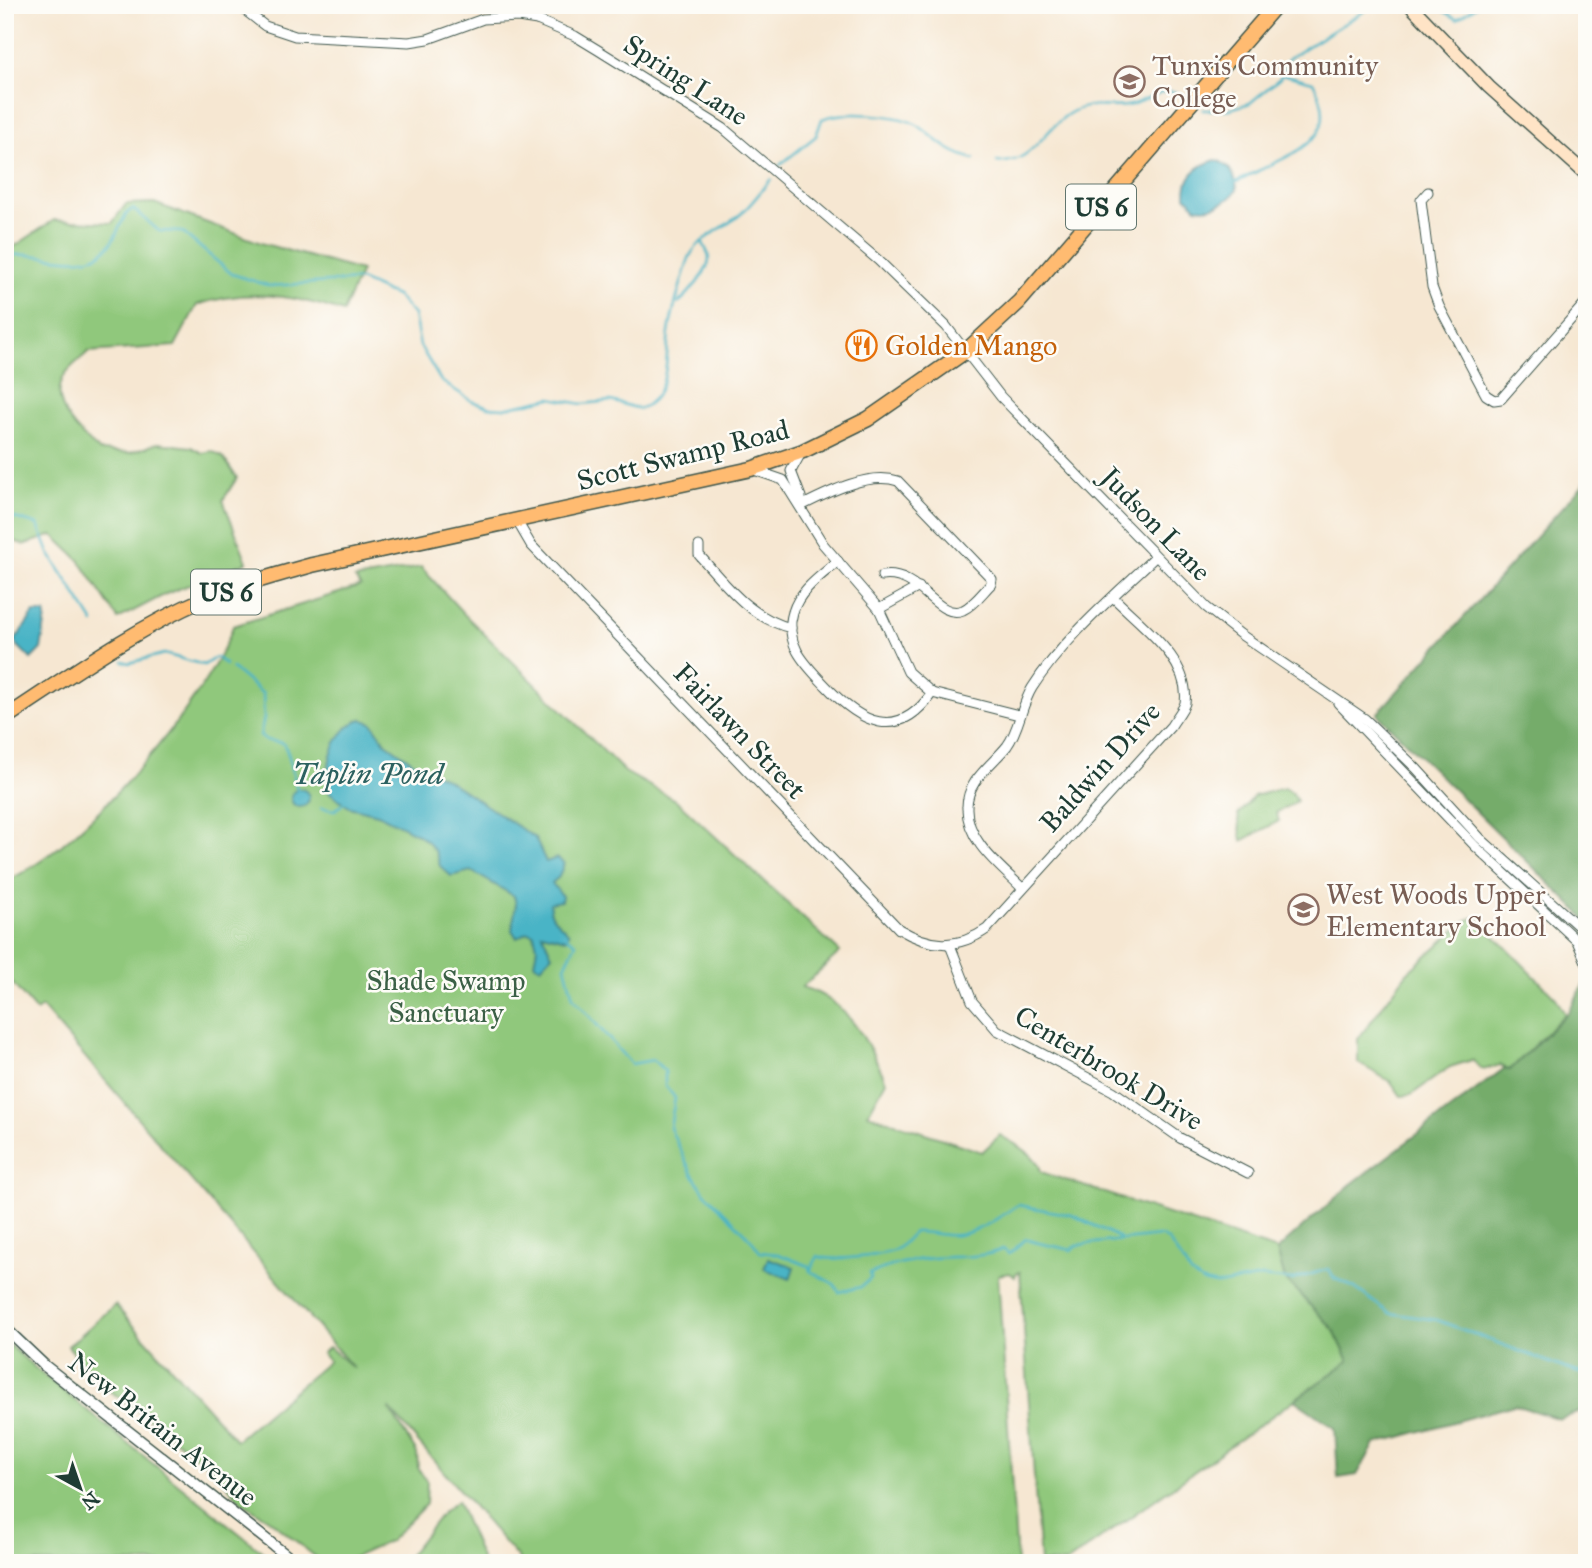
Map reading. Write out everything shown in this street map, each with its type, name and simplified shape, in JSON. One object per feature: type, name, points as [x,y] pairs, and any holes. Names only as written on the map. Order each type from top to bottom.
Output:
[{"type":"highway","name":"Scott Swamp Road","points":[[5,718],[110,650],[203,600],[312,565],[751,469],[803,451],[868,419],[966,351],[1019,302],[1276,5]]},
{"type":"main road","points":[[1412,8],[1489,87],[1587,176]]},
{"type":"street","name":"Spring Lane","points":[[238,5],[265,26],[295,36],[395,43],[428,39],[483,19],[507,16],[537,20],[575,36],[723,128],[878,260],[946,326],[966,351]]},
{"type":"street","points":[[537,20],[540,5]]},
{"type":"street","points":[[1427,192],[1421,200],[1432,287],[1439,306],[1486,395],[1494,400],[1501,399],[1587,301]]},
{"type":"street","name":"Judson Lane","points":[[966,351],[1001,397],[1221,620],[1338,703],[1358,713],[1386,738],[1480,838],[1587,934]]},
{"type":"street","points":[[803,451],[791,471],[802,506],[823,544],[879,609],[893,645],[908,671],[932,693],[1018,715]]},
{"type":"street","points":[[751,469],[783,480],[794,500],[802,506]]},
{"type":"street","points":[[802,506],[834,491],[890,478],[904,485],[992,579],[967,607],[957,612],[945,609],[902,575],[882,576]]},
{"type":"street","name":"Fairlawn Street","points":[[517,521],[531,545],[899,929],[920,942],[950,945]]},
{"type":"street","points":[[699,545],[699,555],[747,607],[765,620],[791,628]]},
{"type":"street","points":[[1022,888],[978,841],[968,820],[967,806],[975,782],[1012,738],[1018,715],[1032,687],[1079,632],[1155,556]]},
{"type":"street","points":[[838,561],[801,596],[793,612],[791,628],[795,649],[805,664],[847,708],[865,719],[887,722],[907,717],[932,693]]},
{"type":"street","points":[[879,609],[919,587]]},
{"type":"street","name":"Baldwin Drive","points":[[950,945],[970,941],[987,929],[1171,726],[1185,705],[1183,678],[1171,656],[1113,597]]},
{"type":"street","name":"Judson Lane","points":[[1338,703],[1475,846],[1577,941],[1587,964]]},
{"type":"street","name":"Centerbrook Drive","points":[[950,945],[972,1001],[997,1030],[1113,1091],[1180,1138],[1248,1173]]},
{"type":"street","name":"New Britain Avenue","points":[[5,1328],[46,1366],[296,1563]]},
{"type":"green space","points":[[154,203],[261,243],[361,271],[343,312],[306,301],[270,296],[252,295],[216,300],[197,305],[175,346],[88,352],[66,373],[60,387],[63,408],[76,428],[100,451],[130,453],[158,443],[191,447],[202,453],[212,451],[223,457],[237,478],[223,500],[247,562],[166,594],[118,619],[79,560],[53,535],[24,545],[5,537],[5,249],[12,248],[54,220],[112,223],[126,204]]},
{"type":"green space","points":[[1587,480],[1587,920],[1377,714]]},
{"type":"green space","name":"Shade Swamp Sanctuary","points":[[421,567],[464,614],[625,772],[677,801],[840,952],[802,987],[818,993],[844,1012],[871,1051],[886,1081],[868,1114],[982,1152],[1000,1135],[1030,1155],[1041,1172],[1277,1250],[1285,1279],[1334,1330],[1349,1361],[1066,1563],[1040,1563],[1020,1272],[1016,1273],[1015,1277],[1010,1273],[998,1275],[1017,1563],[522,1563],[389,1408],[417,1453],[418,1468],[427,1482],[426,1504],[390,1541],[341,1563],[323,1563],[270,1520],[241,1502],[216,1472],[136,1409],[102,1386],[68,1346],[115,1305],[236,1440],[329,1361],[322,1353],[329,1347],[354,1369],[42,1007],[36,1011],[5,975],[5,881],[34,865],[68,840],[137,771],[197,693],[219,657],[233,626],[361,586],[355,579]]},
{"type":"green space","points":[[1284,788],[1292,793],[1297,801],[1276,813],[1279,821],[1242,841],[1238,815],[1254,796]]},
{"type":"green space","points":[[1476,917],[1556,998],[1565,1014],[1510,1070],[1500,1065],[1483,1070],[1472,1060],[1450,1067],[1411,1095],[1401,1096],[1391,1082],[1358,1063],[1358,1039],[1407,973],[1467,920]]},
{"type":"green space","points":[[1587,979],[1587,1416],[1583,1411],[1560,1419],[1514,1405],[1375,1444],[1357,1475],[1338,1478],[1335,1428],[1294,1400],[1349,1361],[1334,1330],[1285,1279],[1277,1250],[1350,1185],[1505,1068],[1510,1070],[1568,1012]]},
{"type":"green space","points":[[5,1341],[41,1373],[276,1563],[5,1563]]},
{"type":"green space","points":[[457,1501],[483,1563],[403,1563],[442,1513]]},
{"type":"water","points":[[1216,160],[1231,171],[1237,190],[1229,199],[1219,204],[1196,207],[1186,196],[1190,177],[1198,168]]},
{"type":"water","points":[[34,613],[45,613],[46,617],[41,649],[31,659],[14,642]]},
{"type":"water","name":"Taplin Pond","points":[[361,719],[372,723],[386,743],[417,765],[445,778],[535,838],[546,862],[557,858],[564,863],[559,877],[552,883],[562,896],[561,901],[550,903],[550,909],[553,917],[569,934],[566,939],[542,933],[552,955],[541,967],[534,963],[537,947],[534,934],[528,932],[517,938],[512,930],[516,904],[514,896],[471,871],[451,876],[440,866],[436,853],[428,842],[417,834],[378,814],[349,807],[329,792],[328,770],[333,749],[344,731]]},
{"type":"water","points":[[300,789],[306,792],[309,798],[306,804],[300,807],[294,804],[291,798],[294,792]]},
{"type":"water","points":[[768,1258],[794,1267],[790,1279],[764,1269]]},
{"type":"waterway","points":[[1203,110],[1230,109],[1250,103],[1280,78],[1289,58],[1374,5]]},
{"type":"waterway","points":[[1434,5],[1457,19],[1478,5]]},
{"type":"waterway","points":[[1236,182],[1303,148],[1320,128],[1323,116],[1321,100],[1313,82],[1282,74]]},
{"type":"waterway","points":[[997,162],[1009,161],[1028,153],[1058,122],[1075,110],[1092,106],[1131,105],[1169,91],[1182,95]]},
{"type":"waterway","points":[[780,165],[816,136],[822,119],[857,114],[886,116],[910,122],[950,150],[974,159]]},
{"type":"waterway","points":[[5,256],[77,259],[98,255],[110,244],[125,216],[133,209],[159,231],[182,232],[232,274],[270,286],[360,280],[398,297],[414,315],[420,346],[441,381],[472,401],[489,407],[504,408],[551,398],[582,404],[611,401],[640,409],[650,403],[662,386],[672,315],[692,253],[705,239],[743,212],[771,179]]},
{"type":"waterway","points":[[678,303],[706,269],[709,256],[703,243]]},
{"type":"waterway","points":[[5,515],[38,525],[49,553],[94,623]]},
{"type":"waterway","points":[[123,661],[129,663],[164,654],[204,665],[216,657],[226,665]]},
{"type":"waterway","points":[[232,668],[263,694],[264,718],[260,736],[285,746],[298,792]]},
{"type":"waterway","points":[[321,808],[335,810],[344,803]]},
{"type":"waterway","points":[[564,935],[576,943],[565,966],[573,997],[631,1064],[653,1060],[665,1071],[665,1085],[675,1098],[670,1128],[691,1172],[705,1193],[750,1238],[760,1252],[778,1254],[809,1266],[810,1271],[834,1284],[839,1292],[861,1287],[871,1278],[870,1274],[893,1266],[925,1259],[977,1256],[1003,1249],[1009,1254],[1026,1239],[1071,1250],[1077,1245],[1160,1236],[1168,1240],[1191,1274],[1202,1282],[1217,1285],[1262,1277],[1292,1280],[1328,1269],[1334,1278],[1355,1288],[1389,1313],[1437,1320],[1564,1368],[1580,1373],[1587,1371]]},
{"type":"waterway","points":[[811,1269],[818,1256],[844,1258],[892,1251],[914,1232],[954,1235],[967,1233],[990,1223],[1018,1205],[1072,1215],[1120,1238]]},
{"type":"place","name":"Tunxis Community College","points":[[1129,81]]},
{"type":"place","name":"Golden Mango","points":[[862,345]]},
{"type":"place","name":"West Woods Upper Elementary School","points":[[1303,910]]}]
